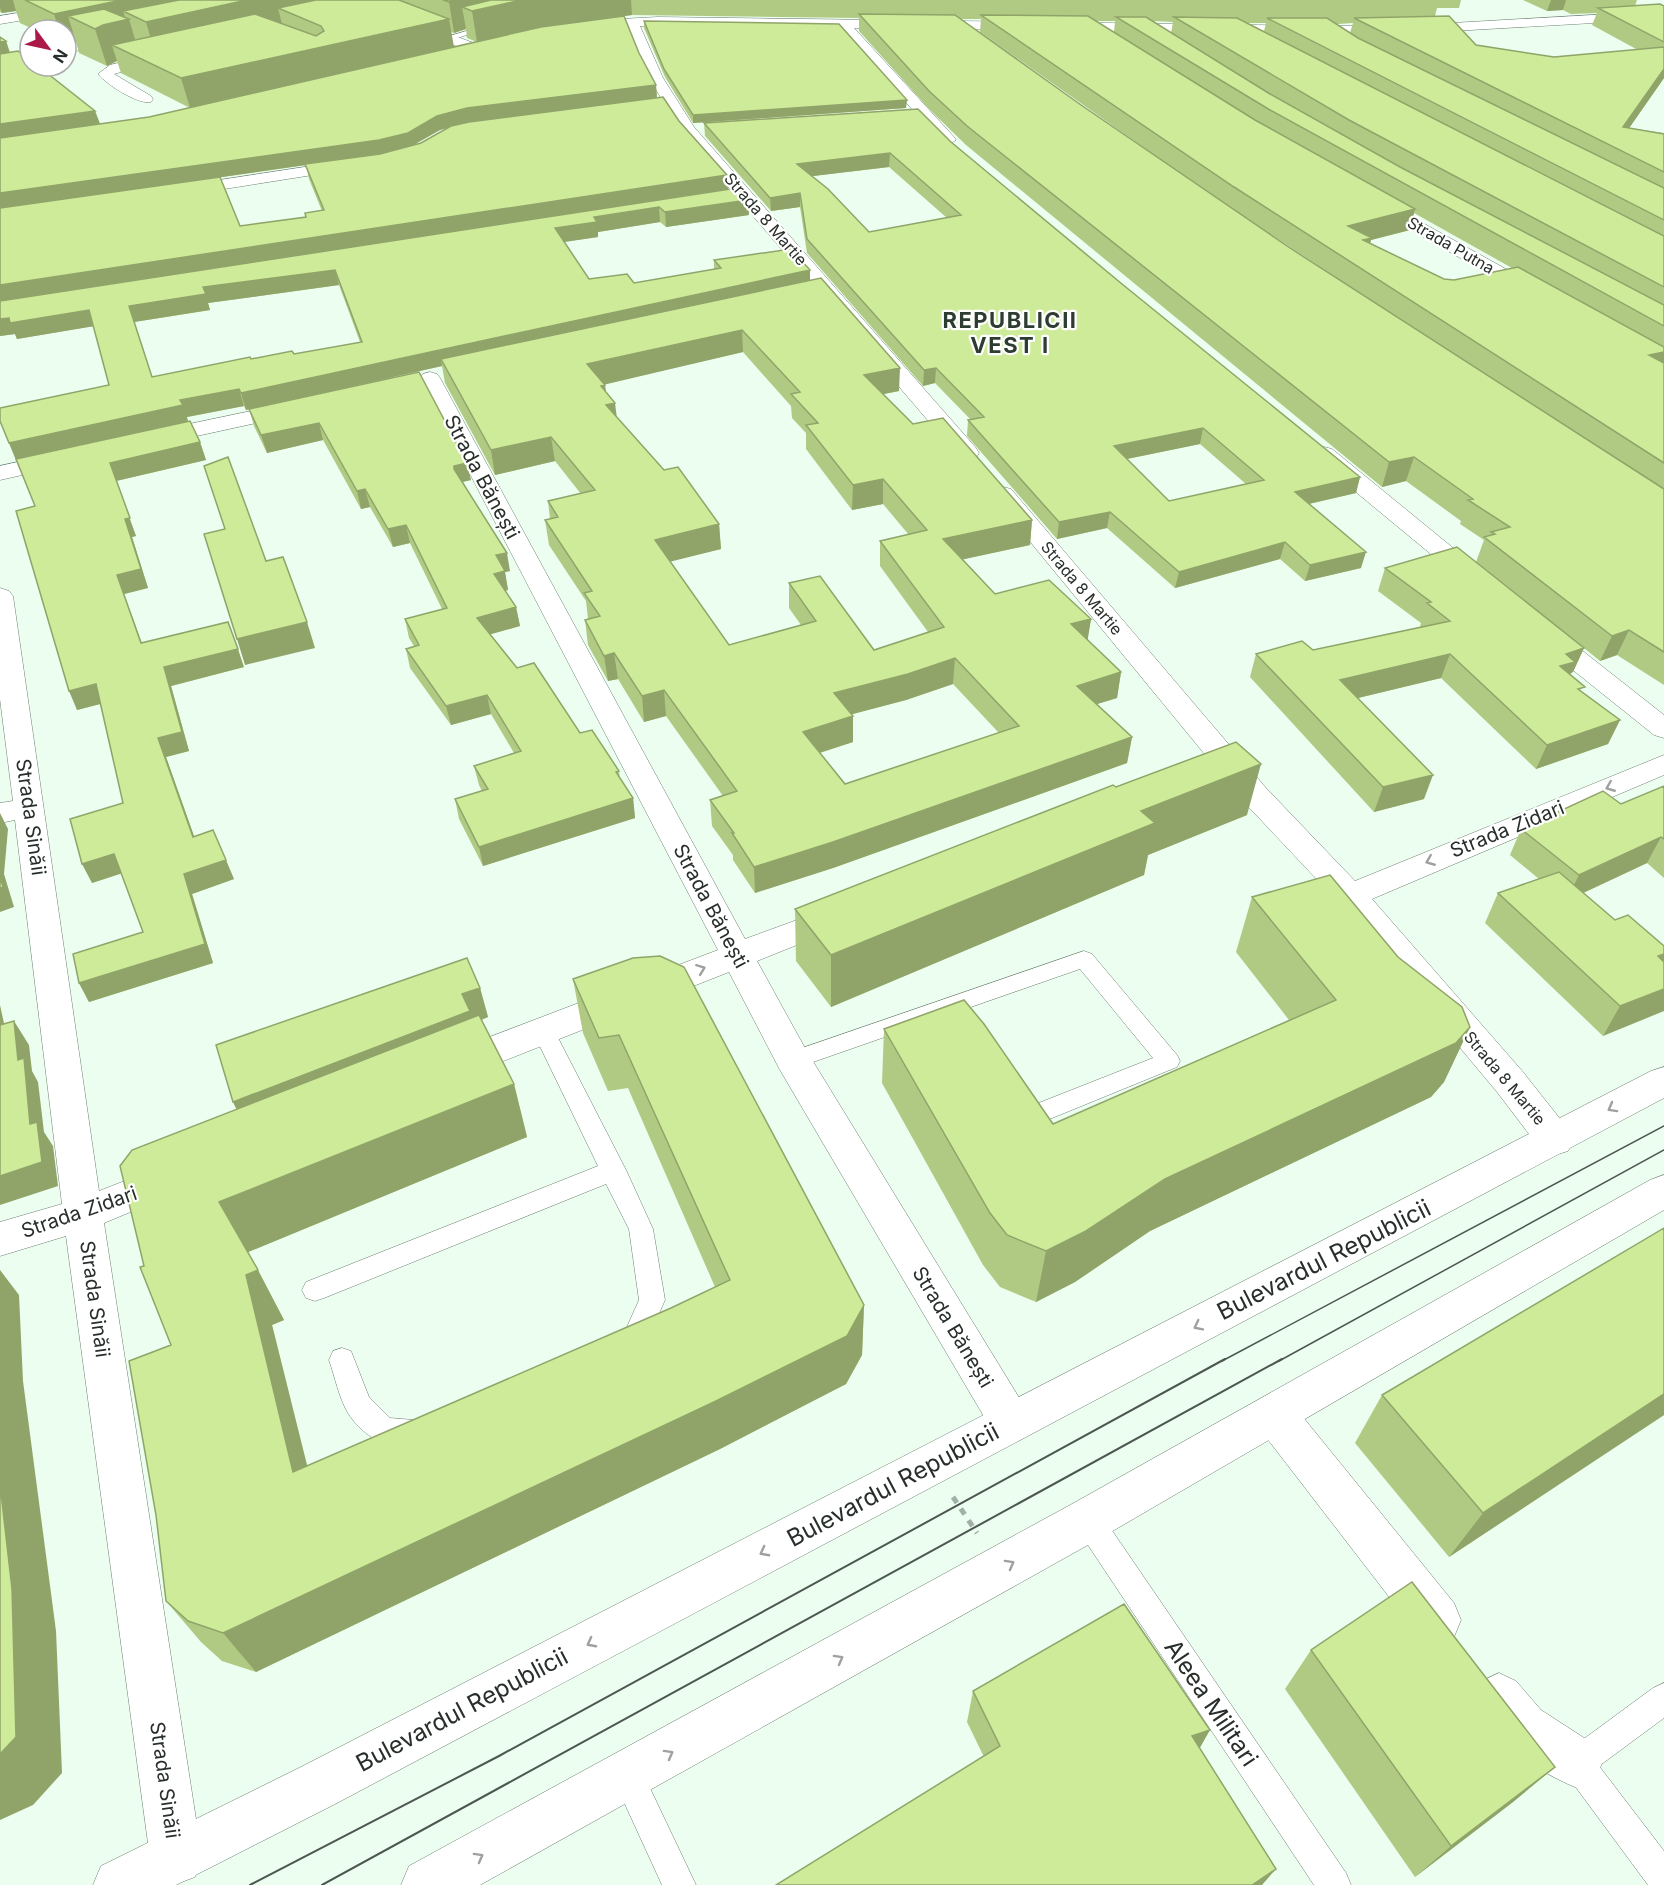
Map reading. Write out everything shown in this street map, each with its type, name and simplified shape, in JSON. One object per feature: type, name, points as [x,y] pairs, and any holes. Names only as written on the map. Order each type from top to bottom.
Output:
[{"type":"street","points":[[0,20],[119,0]]},
{"type":"street","points":[[929,8],[930,24]]},
{"type":"street","points":[[1499,8],[1516,24]]},
{"type":"street","points":[[572,27],[632,21],[842,23],[864,18],[930,24],[1095,23],[1147,28],[1326,30],[1516,24],[1664,15]]},
{"type":"street","points":[[396,17],[447,38],[480,47],[451,54]]},
{"type":"street","name":"Strada 8 Martie","points":[[632,21],[661,104],[688,130],[828,290],[1255,795],[1351,896],[1510,1082],[1555,1140]]},
{"type":"street","points":[[842,23],[922,114],[967,158]]},
{"type":"street","points":[[1095,23],[1117,45]]},
{"type":"street","points":[[956,24],[983,45]]},
{"type":"street","points":[[1147,28],[1175,47]]},
{"type":"street","points":[[1236,29],[1267,46]]},
{"type":"street","points":[[1326,30],[1352,46]]},
{"type":"street","points":[[78,46],[120,41],[136,34]]},
{"type":"street","points":[[78,43],[84,45]]},
{"type":"street","points":[[146,99],[105,74],[108,70],[151,56],[178,53]]},
{"type":"street","points":[[0,62],[18,58]]},
{"type":"street","points":[[899,116],[922,114]]},
{"type":"street","points":[[688,130],[712,129]]},
{"type":"street","points":[[160,194],[370,162]]},
{"type":"street","name":"Strada Putna","points":[[1358,192],[1555,304]]},
{"type":"street","points":[[722,197],[745,194]]},
{"type":"street","points":[[805,295],[828,290]]},
{"type":"street","name":"Strada Bănești","points":[[430,378],[793,1060],[1011,1423]]},
{"type":"street","points":[[128,444],[314,403]]},
{"type":"street","points":[[1308,441],[1490,589]]},
{"type":"street","points":[[0,473],[81,454]]},
{"type":"street","name":"Strada Sinăii","points":[[0,596],[15,811],[83,1214],[176,1858]]},
{"type":"street","points":[[1527,619],[1664,729]]},
{"type":"street","points":[[1197,777],[1230,764]]},
{"type":"street","name":"Strada Zidari","points":[[1351,896],[1664,764]]},
{"type":"street","points":[[423,1078],[868,904]]},
{"type":"street","name":"Bulevardul Republicii","points":[[120,1885],[176,1858],[1664,1082]]},
{"type":"street","name":"Strada Zidari","points":[[0,1239],[83,1214],[193,1170]]},
{"type":"street","points":[[428,1885],[1088,1520],[1664,1191]]},
{"type":"street","points":[[1274,1414],[1523,1728],[1577,1763]]},
{"type":"lane","points":[[447,38],[500,24]]},
{"type":"lane","points":[[793,1060],[1084,959],[1169,1061],[1027,1118],[1004,1091]]},
{"type":"lane","points":[[938,1011],[952,1029]]},
{"type":"lane","points":[[543,1030],[614,1170],[641,1229],[652,1300],[636,1337],[605,1352]]},
{"type":"lane","points":[[315,1290],[614,1170]]},
{"type":"lane","points":[[342,1360],[358,1405],[384,1431],[417,1433],[440,1427]]},
{"type":"lane","name":"Aleea Militari","points":[[1088,1520],[1334,1885]]},
{"type":"lane","points":[[1664,1699],[1577,1763],[1664,1879]]},
{"type":"lane","points":[[628,1776],[679,1885]]},
{"type":"path","points":[[932,1464],[1000,1569]]},
{"type":"building","points":[[25,0],[122,0],[54,14]]},
{"type":"building","points":[[179,0],[247,0],[146,22],[123,11]]},
{"type":"building","points":[[316,0],[399,0],[449,19],[181,78],[112,45],[255,14],[316,36],[324,31],[321,26],[278,8]]},
{"type":"building","points":[[491,0],[522,0],[472,11],[462,7]]},
{"type":"building","points":[[1660,4],[1664,6],[1664,42],[1598,8]]},
{"type":"building","points":[[104,9],[129,19],[95,29],[78,21],[78,18],[68,16]]},
{"type":"building","points":[[859,14],[955,15],[1081,105],[1290,248],[1664,489],[1664,652],[1629,630],[1612,636],[1484,537],[1495,534],[1491,532],[1510,527],[1468,500],[1473,499],[1414,457],[1389,462],[967,126],[929,91]]},
{"type":"building","points":[[981,15],[1088,16],[1255,120],[1415,209],[1348,226],[1372,238],[1363,240],[1444,279],[1454,280],[1518,267],[1664,347],[1664,352],[1649,355],[1664,363],[1664,463],[1234,187]]},
{"type":"building","points":[[624,16],[639,53],[656,85],[467,108],[437,116],[408,133],[379,140],[0,193],[0,138],[149,117],[541,27]]},
{"type":"building","points":[[1449,16],[1476,45],[1554,57],[1664,47],[1664,69],[1623,127],[1664,134],[1664,172],[1354,18]]},
{"type":"building","points":[[1116,17],[1146,17],[1270,94],[1400,167],[1664,305],[1664,326],[1270,110]]},
{"type":"building","points":[[1174,17],[1237,18],[1664,236],[1664,287],[1349,120]]},
{"type":"building","points":[[1267,18],[1327,18],[1358,38],[1664,188],[1664,220]]},
{"type":"building","points":[[644,21],[839,24],[907,100],[693,115],[664,69]]},
{"type":"building","points":[[18,51],[18,78],[53,78],[95,111],[0,124],[0,54]]},
{"type":"building","points":[[663,97],[679,121],[727,175],[0,285],[0,208],[220,177],[240,226],[306,217],[305,213],[324,210],[305,164],[380,154],[421,143],[451,126],[469,122]]},
{"type":"building","points":[[918,109],[951,142],[1360,477],[1295,492],[1366,552],[1310,565],[1285,542],[1179,572],[1110,512],[1059,522],[968,420],[984,417],[936,368],[924,370],[807,239],[800,193],[770,198],[704,123]],"holes":[[[890,153],[961,215],[869,232],[828,189],[797,164]],[[1203,428],[1264,480],[1169,501],[1114,446]]]},
{"type":"building","points":[[737,188],[748,200],[665,212],[659,207],[594,217],[597,222],[555,228],[589,279],[627,274],[634,283],[721,268],[714,260],[791,249],[810,270],[241,393],[239,389],[180,400],[183,405],[9,443],[0,421],[0,408],[109,385],[89,310],[10,323],[9,318],[0,319],[0,301]],"holes":[[[335,270],[362,342],[294,354],[292,351],[251,359],[250,357],[152,377],[129,306],[206,294],[203,287]]]},
{"type":"building","points":[[821,278],[900,368],[864,375],[913,424],[943,418],[1032,520],[943,539],[995,594],[1049,580],[1091,619],[1071,624],[1121,672],[1077,686],[1132,737],[833,842],[754,867],[732,833],[734,833],[710,800],[737,791],[664,690],[642,696],[614,653],[604,656],[585,620],[600,616],[584,593],[592,591],[545,520],[558,517],[548,501],[595,490],[551,437],[491,450],[441,359]],"holes":[[[742,330],[800,392],[791,394],[818,423],[806,425],[853,485],[883,479],[927,530],[880,541],[944,627],[874,650],[820,576],[789,583],[816,621],[729,645],[655,540],[719,524],[678,467],[664,470],[606,405],[615,403],[601,386],[605,385],[587,364]],[[955,658],[1019,726],[845,784],[803,732],[853,716],[834,693],[908,674]]]},
{"type":"building","points":[[419,372],[467,463],[454,466],[454,469],[507,553],[496,555],[505,571],[494,574],[516,607],[477,618],[517,668],[534,663],[580,733],[592,730],[619,771],[616,772],[633,798],[479,847],[455,799],[488,789],[474,766],[521,751],[487,695],[446,706],[406,649],[419,645],[405,619],[447,608],[406,525],[388,529],[365,489],[357,491],[319,423],[261,435],[249,409]]},
{"type":"building","points":[[190,421],[200,442],[110,463],[130,518],[125,519],[141,569],[117,575],[141,643],[228,622],[238,649],[164,667],[182,732],[158,738],[193,837],[213,830],[226,860],[184,874],[205,944],[79,983],[73,954],[143,932],[114,854],[82,864],[70,819],[123,803],[96,684],[69,691],[16,511],[35,506],[16,459]]},
{"type":"building","points":[[228,457],[266,561],[283,557],[307,622],[237,639],[204,534],[225,529],[204,466]]},
{"type":"building","points":[[1457,547],[1584,648],[1566,654],[1575,662],[1560,666],[1585,687],[1578,689],[1620,720],[1547,745],[1450,654],[1340,680],[1433,775],[1383,787],[1256,654],[1302,641],[1313,650],[1450,621],[1427,603],[1431,602],[1385,568]]},
{"type":"building","points":[[1236,742],[1261,764],[1141,811],[1155,823],[831,955],[795,909],[1113,785],[1116,787]]},
{"type":"building","points":[[1664,786],[1664,839],[1661,837],[1579,875],[1521,829],[1603,791],[1621,804]]},
{"type":"building","points":[[1559,872],[1615,920],[1628,915],[1664,946],[1664,954],[1658,956],[1664,962],[1664,989],[1620,1006],[1498,893]]},
{"type":"building","points":[[1330,875],[1398,957],[1462,1007],[1470,1027],[1456,1043],[1165,1179],[1086,1231],[1046,1251],[1007,1235],[990,1213],[884,1029],[964,1000],[984,1024],[1053,1124],[1336,1000],[1252,897]]},
{"type":"building","points":[[660,956],[684,967],[864,1305],[847,1336],[714,1402],[223,1633],[188,1621],[166,1601],[156,1515],[129,1361],[171,1345],[140,1267],[144,1266],[120,1166],[132,1150],[479,1015],[514,1084],[219,1202],[258,1270],[246,1275],[293,1472],[671,1308],[730,1280],[619,1035],[599,1038],[573,979],[633,958]]},
{"type":"building","points":[[467,958],[480,988],[462,994],[470,1011],[233,1102],[216,1045]]},
{"type":"building","points":[[14,1021],[18,1060],[24,1058],[30,1124],[37,1122],[42,1162],[0,1176],[0,1025]]},
{"type":"building","points":[[1664,1228],[1664,1394],[1483,1513],[1382,1395]]},
{"type":"building","points":[[0,1484],[12,1589],[16,1737],[0,1754]]},
{"type":"building","points":[[1412,1582],[1555,1767],[1451,1846],[1311,1650]]},
{"type":"building","points":[[1124,1604],[1210,1730],[1192,1736],[1276,1869],[1252,1885],[776,1885],[1000,1746],[973,1691]]},
{"type":"tram line","points":[[1222,1361],[1664,1126]]},
{"type":"tram line","points":[[1279,1361],[1664,1150]]},
{"type":"tram line","points":[[250,1885],[499,1756],[1225,1359]]},
{"type":"tram line","points":[[322,1885],[1282,1359]]},
{"type":"district","name":"REPUBLICII VEST I","points":[[1010,332]]}]
